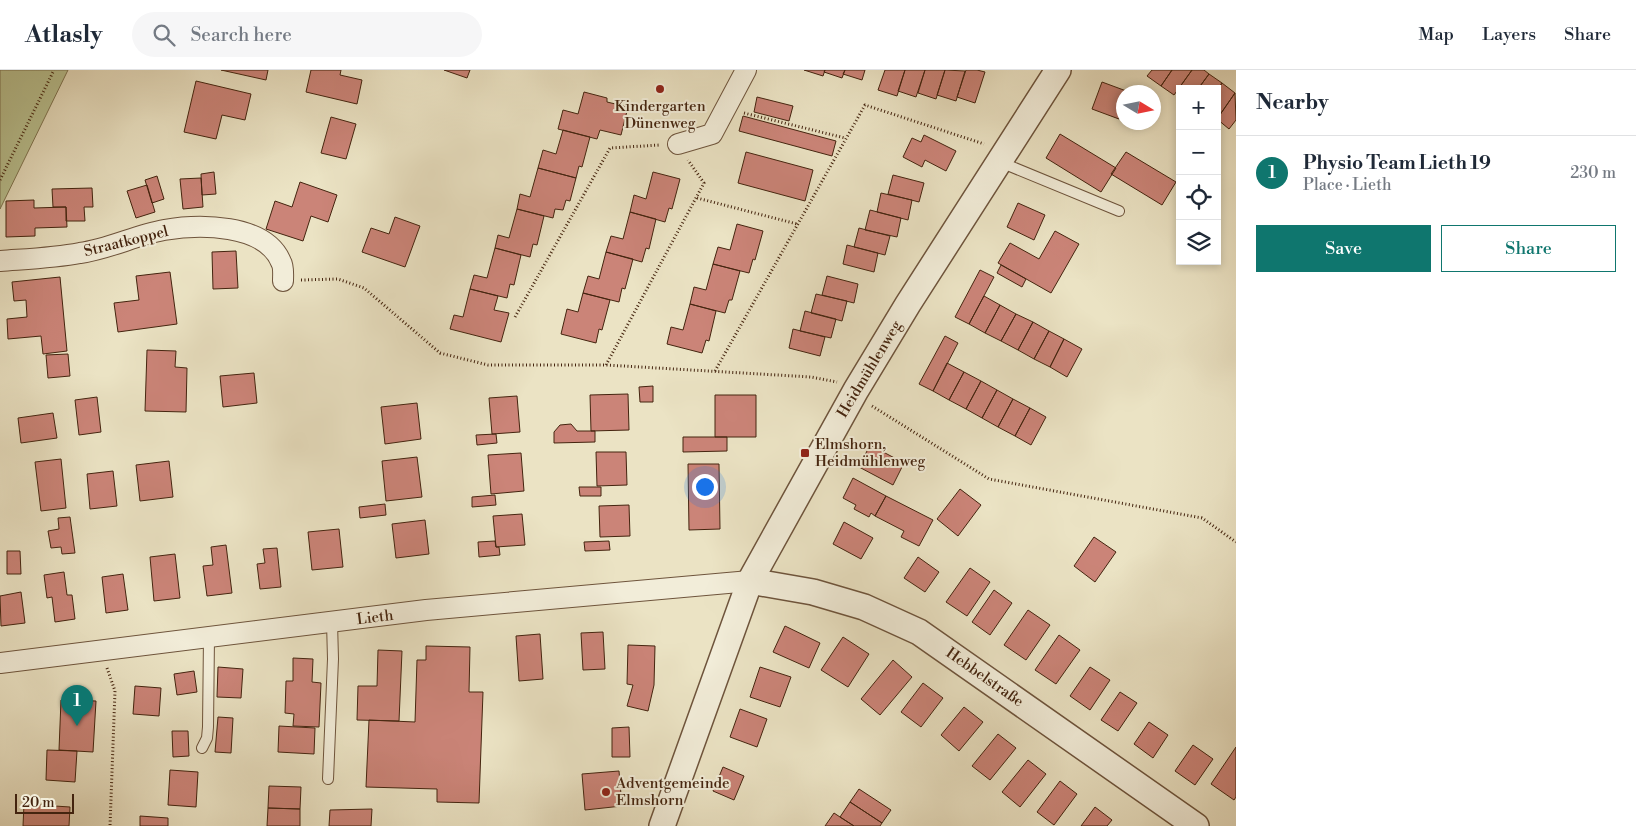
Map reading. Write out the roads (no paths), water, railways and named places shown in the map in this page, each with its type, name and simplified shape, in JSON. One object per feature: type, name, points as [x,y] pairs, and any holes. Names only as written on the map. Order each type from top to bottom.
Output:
[{"type":"street","points":[[678,144],[712,134],[746,70]]},
{"type":"street","name":"Heidmühlenweg","points":[[662,826],[750,581],[856,390],[1058,70]]},
{"type":"street","name":"Straatkoppel","points":[[0,261],[80,253],[163,230],[208,226],[253,236],[272,248],[282,262],[283,281]]},
{"type":"street","name":"Lieth","points":[[0,663],[426,610],[750,581]]},
{"type":"street","name":"Hebbelstraße","points":[[750,581],[813,592],[864,607],[919,632],[1196,826]]},
{"type":"lane","points":[[1002,157],[1119,211]]},
{"type":"lane","points":[[328,778],[333,659],[332,622]]},
{"type":"lane","points":[[202,748],[207,738],[208,727],[209,637]]},
{"type":"place","name":"Kindergarten Dünenweg","points":[[660,89]]},
{"type":"place","name":"Elmshorn, Heidmühlenweg","points":[[805,453]]},
{"type":"place","name":"Physio Team Lieth 19","points":[[77,726]]},
{"type":"place","name":"Adventgemeinde Elmshorn","points":[[606,792]]}]
